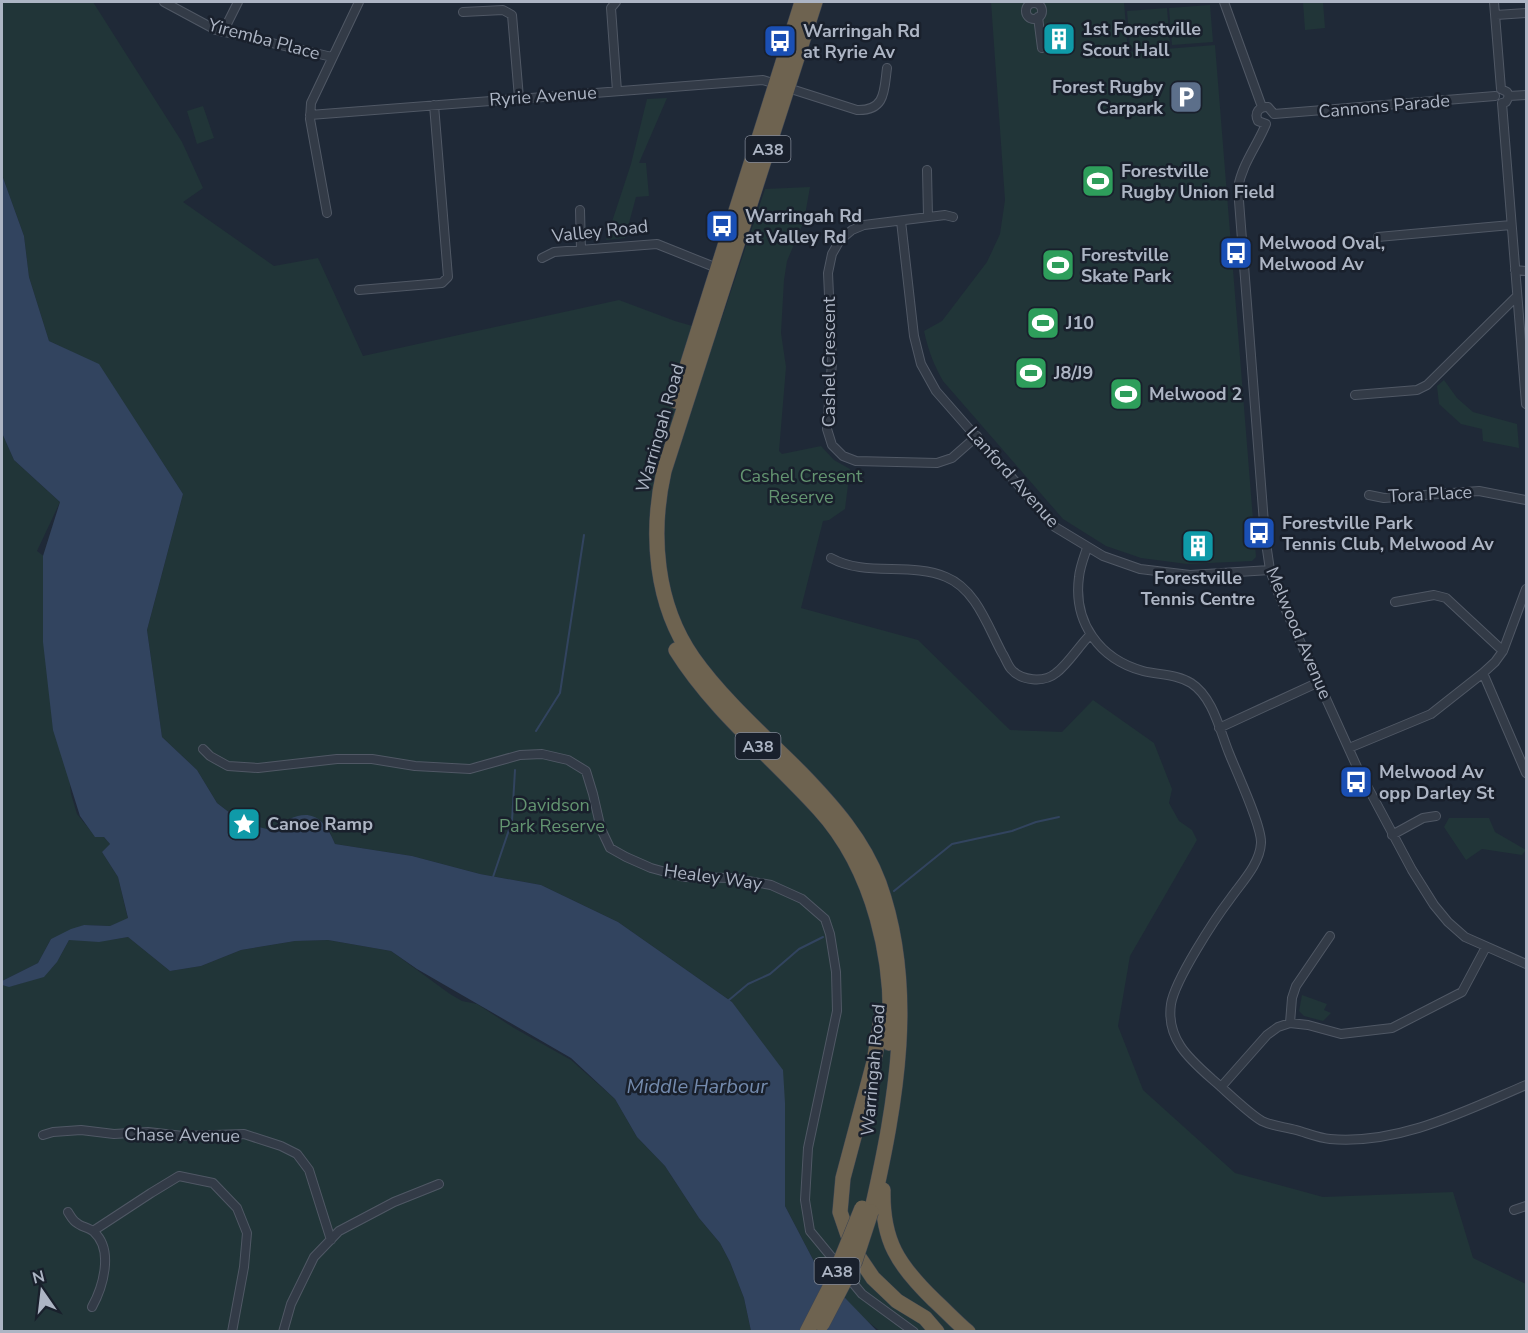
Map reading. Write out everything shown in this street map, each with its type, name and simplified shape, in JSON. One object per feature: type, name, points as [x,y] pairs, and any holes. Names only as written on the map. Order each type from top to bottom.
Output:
[{"type":"highway","name":"Warringah Road","points":[[782,86],[802,2]]},
{"type":"highway","name":"Warringah Road","points":[[815,2],[782,86],[723,270],[653,473],[646,523],[651,579],[658,607],[675,648],[697,682],[821,810],[841,836],[871,896],[878,920],[886,968],[890,1036],[885,1087],[867,1209],[855,1261],[818,1332]]},
{"type":"highway","name":"Warringah Road","points":[[723,270],[660,491],[656,512],[661,581],[680,636],[692,657],[742,713],[831,804],[849,827],[879,882],[890,918],[896,952],[901,1008],[893,1104],[884,1157],[867,1209],[807,1332]]},
{"type":"highway","points":[[886,968],[874,1062],[843,1178],[840,1212],[852,1247],[873,1278],[897,1301],[925,1318],[937,1332]]},
{"type":"highway","points":[[884,1157],[882,1209],[890,1244],[896,1257],[915,1282],[968,1332]]},
{"type":"street","name":"Yiremba Place","points":[[164,2],[209,27],[224,32],[332,57]]},
{"type":"street","points":[[224,32],[238,2]]},
{"type":"street","points":[[327,213],[310,115],[311,103],[359,2]]},
{"type":"street","points":[[616,2],[611,8],[618,91]]},
{"type":"street","points":[[1034,2],[1039,4],[1041,9],[1038,17],[1042,48]]},
{"type":"street","points":[[1224,2],[1262,107]]},
{"type":"street","points":[[1494,2],[1498,102],[1502,103],[1527,404]]},
{"type":"street","points":[[463,12],[503,10],[512,15],[519,98]]},
{"type":"street","points":[[1496,15],[1527,13]]},
{"type":"street","name":"Ryrie Avenue","points":[[310,115],[763,80],[857,110],[868,110],[878,105],[883,97],[888,68]]},
{"type":"street","points":[[1498,93],[1507,92],[1509,96]]},
{"type":"street","name":"Cannons Parade","points":[[1274,114],[1498,93]]},
{"type":"street","points":[[1509,96],[1527,94]]},
{"type":"street","points":[[1502,103],[1506,102],[1509,96]]},
{"type":"street","points":[[359,291],[442,283],[448,276],[434,105]]},
{"type":"street","points":[[1262,107],[1270,108],[1274,114],[1271,122],[1266,124],[1257,118],[1257,113],[1262,107]]},
{"type":"street","name":"Melwood Avenue","points":[[1266,124],[1248,156],[1238,188],[1261,495],[1270,570],[1292,625],[1349,748],[1412,870],[1448,922],[1465,936],[1527,964]]},
{"type":"street","points":[[927,170],[928,217]]},
{"type":"street","points":[[580,210],[581,250]]},
{"type":"street","name":"Cashel Crescent","points":[[953,217],[945,215],[864,225],[840,240],[832,254],[828,273],[832,362],[827,429],[832,445],[843,456],[856,461],[937,463],[952,458],[977,436]]},
{"type":"street","name":"Lanford Avenue","points":[[901,221],[914,336],[921,364],[936,391],[1055,527],[1103,556],[1140,569],[1190,575],[1270,570]]},
{"type":"street","points":[[1378,237],[1512,225]]},
{"type":"street","name":"Valley Road","points":[[542,258],[554,252],[657,244],[723,270]]},
{"type":"street","points":[[1515,270],[1527,272]]},
{"type":"street","points":[[1355,395],[1417,390],[1426,385],[1517,296]]},
{"type":"street","name":"Tora Place","points":[[1369,495],[1384,498],[1479,491],[1527,500]]},
{"type":"street","points":[[1087,548],[1078,575],[1078,596],[1082,616],[1090,635],[1103,650],[1129,667],[1145,672],[1177,676],[1192,683],[1201,692],[1209,703],[1262,841],[1258,859],[1220,912],[1179,982],[1171,1002],[1170,1023],[1177,1044],[1188,1058],[1261,1121],[1328,1139],[1369,1138],[1437,1123],[1527,1085]]},
{"type":"street","points":[[831,558],[844,565],[930,571],[949,578],[963,587],[974,600],[1011,669],[1024,678],[1042,680],[1056,673],[1090,635]]},
{"type":"street","points":[[1349,748],[1431,714],[1484,673],[1503,651],[1527,589]]},
{"type":"street","points":[[1395,602],[1434,595],[1446,598],[1503,651]]},
{"type":"street","points":[[1484,673],[1527,773]]},
{"type":"street","points":[[1219,728],[1319,682]]},
{"type":"street","name":"Healey Way","points":[[203,749],[210,756],[228,766],[258,768],[337,759],[372,759],[415,766],[470,769],[520,754],[542,754],[567,760],[586,771],[600,829],[610,848],[651,868],[684,877],[731,878],[771,885],[802,900],[825,919],[834,960],[837,992],[837,1011],[808,1148],[805,1200],[810,1231],[862,1294],[914,1332]]},
{"type":"street","points":[[1392,835],[1423,818],[1436,816]]},
{"type":"street","points":[[1290,1023],[1292,998],[1296,986],[1330,936]]},
{"type":"street","points":[[1221,1087],[1267,1035],[1278,1027],[1290,1023],[1308,1025],[1341,1034],[1392,1028],[1462,992],[1486,947]]},
{"type":"street","name":"Chase Avenue","points":[[43,1135],[81,1130],[114,1134],[148,1132],[183,1136],[244,1134],[281,1146],[297,1154],[309,1170],[331,1240]]},
{"type":"street","points":[[93,1231],[179,1176],[213,1182],[237,1208],[247,1233],[244,1268],[232,1332]]},
{"type":"street","points":[[283,1332],[291,1304],[314,1257],[339,1232],[394,1202],[439,1184]]},
{"type":"street","points":[[1514,1210],[1527,1206]]},
{"type":"street","points":[[68,1212],[76,1223],[93,1231],[102,1247],[104,1259],[101,1290],[92,1307]]},
{"type":"green space","points":[[2,2],[93,2],[182,142],[203,188],[183,202],[274,266],[318,258],[363,356],[619,300],[675,321],[717,333],[765,189],[810,187],[804,221],[787,261],[784,280],[781,333],[786,367],[779,451],[782,454],[821,446],[834,460],[850,469],[845,509],[829,520],[823,521],[801,608],[918,640],[1010,730],[1062,732],[1093,700],[1154,743],[1172,789],[1169,803],[1179,821],[1192,830],[1197,840],[1130,956],[1118,1026],[1143,1090],[1235,1173],[1323,1197],[1453,1192],[1473,1258],[1526,1284],[1526,1331],[880,1331],[863,1318],[819,1271],[785,1206],[785,1103],[732,1002],[618,922],[541,885],[480,874],[412,856],[335,844],[328,828],[319,819],[286,819],[271,830],[243,823],[217,803],[197,770],[162,737],[147,630],[183,494],[99,365],[49,341],[29,277],[24,236],[2,175]]},
{"type":"green space","points":[[991,2],[1124,2],[1128,52],[1215,45],[1256,557],[1252,561],[1187,564],[1141,558],[1106,546],[1063,519],[943,381],[937,369],[924,331],[942,321],[987,262],[1000,234],[1005,200]]},
{"type":"green space","points":[[1303,2],[1323,2],[1325,28],[1305,30]]},
{"type":"green space","points":[[1210,5],[1213,42],[1172,45],[1169,8]]},
{"type":"green space","points":[[1167,8],[1170,45],[1130,48],[1127,11]]},
{"type":"green space","points":[[667,98],[639,163],[646,163],[649,196],[636,197],[625,238],[606,240],[631,164],[647,99]]},
{"type":"green space","points":[[203,106],[214,138],[197,144],[187,111]]},
{"type":"green space","points":[[1444,380],[1457,398],[1473,412],[1517,424],[1519,448],[1483,441],[1482,429],[1461,424],[1439,404],[1437,386]]},
{"type":"green space","points":[[2,433],[14,460],[60,502],[37,551],[45,557],[71,794],[77,814],[95,836],[104,837],[110,844],[102,852],[118,877],[128,919],[110,926],[84,925],[51,939],[38,963],[2,981]]},
{"type":"green space","points":[[1449,818],[1489,818],[1495,832],[1526,850],[1522,855],[1482,849],[1466,860],[1444,827]]},
{"type":"green space","points":[[128,937],[170,971],[201,966],[241,950],[295,941],[328,940],[391,951],[450,994],[462,1001],[477,1004],[571,1060],[615,1099],[637,1137],[665,1166],[699,1218],[720,1243],[744,1298],[751,1331],[2,1332],[2,985],[19,984],[48,972],[57,962],[69,940],[78,938],[110,940]]},
{"type":"green space","points":[[1302,995],[1327,1004],[1324,1010],[1331,1013],[1323,1021],[1304,1016],[1299,1011]]},
{"type":"water","name":"Middle Harbour","points":[[2,175],[24,236],[29,277],[49,341],[99,364],[183,494],[147,630],[162,737],[197,770],[217,803],[243,823],[271,830],[292,818],[309,815],[323,823],[335,844],[412,856],[480,874],[541,885],[618,922],[732,1002],[783,1070],[785,1206],[819,1271],[877,1331],[751,1331],[744,1298],[720,1243],[699,1218],[665,1166],[637,1137],[615,1099],[571,1058],[417,969],[391,951],[328,940],[295,941],[241,950],[201,966],[170,971],[128,937],[99,942],[69,940],[57,962],[44,977],[9,987],[2,985],[2,981],[38,963],[51,939],[84,925],[110,926],[128,918],[118,877],[102,852],[110,844],[104,837],[95,837],[80,816],[53,730],[43,642],[43,556],[60,502],[14,460],[2,433]]},
{"type":"waterway","points":[[536,731],[560,693],[584,535]]},
{"type":"waterway","points":[[493,877],[512,821],[515,770]]},
{"type":"waterway","points":[[894,891],[952,844],[1012,831],[1059,817]]},
{"type":"waterway","points":[[729,1000],[748,984],[770,974],[799,949],[823,937]]},
{"type":"place","name":"1st Forestville Scout Hall","points":[[1059,39]]},
{"type":"place","name":"Warringah Rd at Ryrie Av","points":[[780,41]]},
{"type":"place","name":"Forest Rugby Carpark","points":[[1186,97]]},
{"type":"place","name":"Forestville Rugby Union Field","points":[[1098,181]]},
{"type":"place","name":"Warringah Rd at Valley Rd","points":[[722,226]]},
{"type":"place","name":"Melwood Oval, Melwood Av","points":[[1236,253]]},
{"type":"place","name":"Forestville Skate Park","points":[[1058,265]]},
{"type":"place","name":"J10","points":[[1043,323]]},
{"type":"place","name":"J8/J9","points":[[1031,373]]},
{"type":"place","name":"Melwood 2","points":[[1126,394]]},
{"type":"place","name":"Forestville Park Tennis Club, Melwood Av","points":[[1259,533]]},
{"type":"place","name":"Forestville Tennis Centre","points":[[1198,546]]},
{"type":"place","name":"Melwood Av opp Darley St","points":[[1356,782]]},
{"type":"place","name":"Canoe Ramp","points":[[244,824]]},
{"type":"park label","name":"Cashel Cresent Reserve","points":[[801,486]]},
{"type":"park label","name":"Davidson Park Reserve","points":[[552,815]]}]
